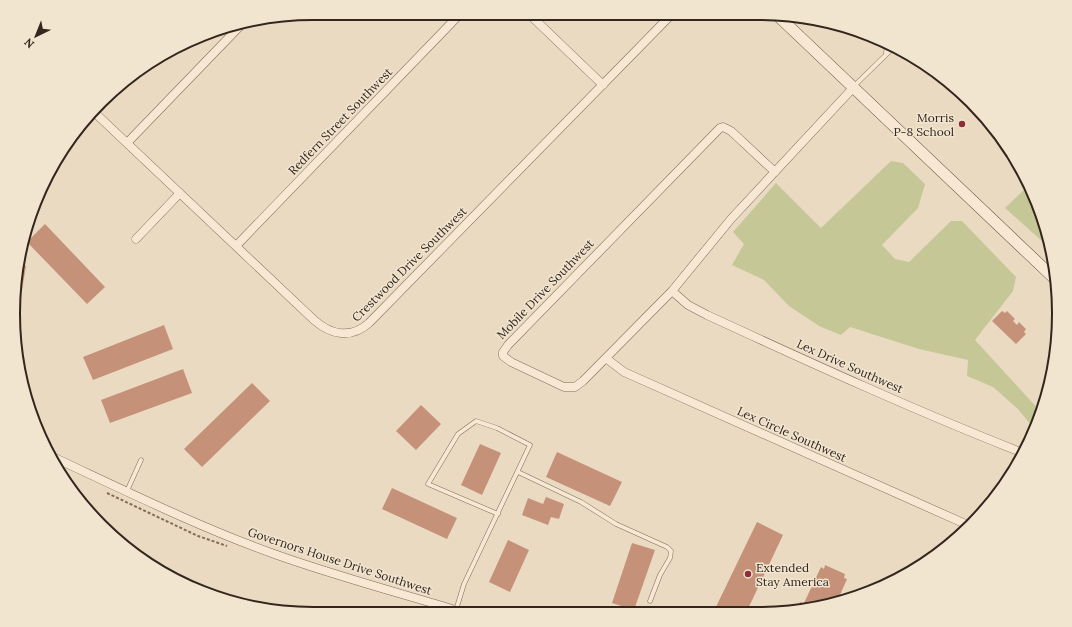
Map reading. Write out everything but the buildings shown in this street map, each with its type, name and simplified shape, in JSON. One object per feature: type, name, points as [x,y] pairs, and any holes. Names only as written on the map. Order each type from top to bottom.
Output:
[{"type":"main road","points":[[784,22],[1049,273]]},
{"type":"street","name":"Redfern Street Southwest","points":[[236,246],[454,20]]},
{"type":"street","points":[[535,20],[603,84]]},
{"type":"street","name":"Crestwood Drive Southwest","points":[[97,115],[319,325],[339,334],[358,331],[369,324],[666,20]]},
{"type":"street","points":[[127,143],[235,31]]},
{"type":"street","name":"Mobile Drive Southwest","points":[[775,172],[731,131],[723,127],[720,128],[525,327],[508,345],[503,354],[511,362],[569,388],[579,385],[607,359],[672,291],[722,230],[853,88]]},
{"type":"street","points":[[136,239],[180,193]]},
{"type":"street","name":"Lex Drive Southwest","points":[[672,291],[688,305],[707,315],[970,432],[1018,450]]},
{"type":"street","name":"Lex Circle Southwest","points":[[607,359],[624,372],[964,523]]},
{"type":"street","name":"Governors House Drive Southwest","points":[[59,460],[189,521],[276,555],[446,607]]},
{"type":"lane","points":[[853,88],[889,51]]},
{"type":"lane","points":[[457,607],[464,584],[498,514],[518,472],[530,445],[497,428],[476,420],[458,434],[428,484],[498,514]]},
{"type":"lane","points":[[126,491],[141,460]]},
{"type":"lane","points":[[518,472],[581,502],[616,524],[667,547],[672,551],[670,558],[660,575],[650,601]]},
{"type":"green space","points":[[891,161],[903,163],[925,184],[918,208],[882,245],[895,259],[909,262],[951,221],[962,221],[1016,277],[1013,291],[975,340],[1036,407],[1031,424],[1018,409],[993,387],[967,376],[968,360],[919,349],[850,327],[841,335],[819,326],[789,306],[764,280],[732,265],[744,244],[733,232],[776,183],[821,228]]},
{"type":"green space","points":[[1024,189],[1030,201],[1043,242],[1005,208]]},
{"type":"place","name":"Morris P-8 School","points":[[962,124]]},
{"type":"place","name":"Extended Stay America","points":[[748,574]]}]
